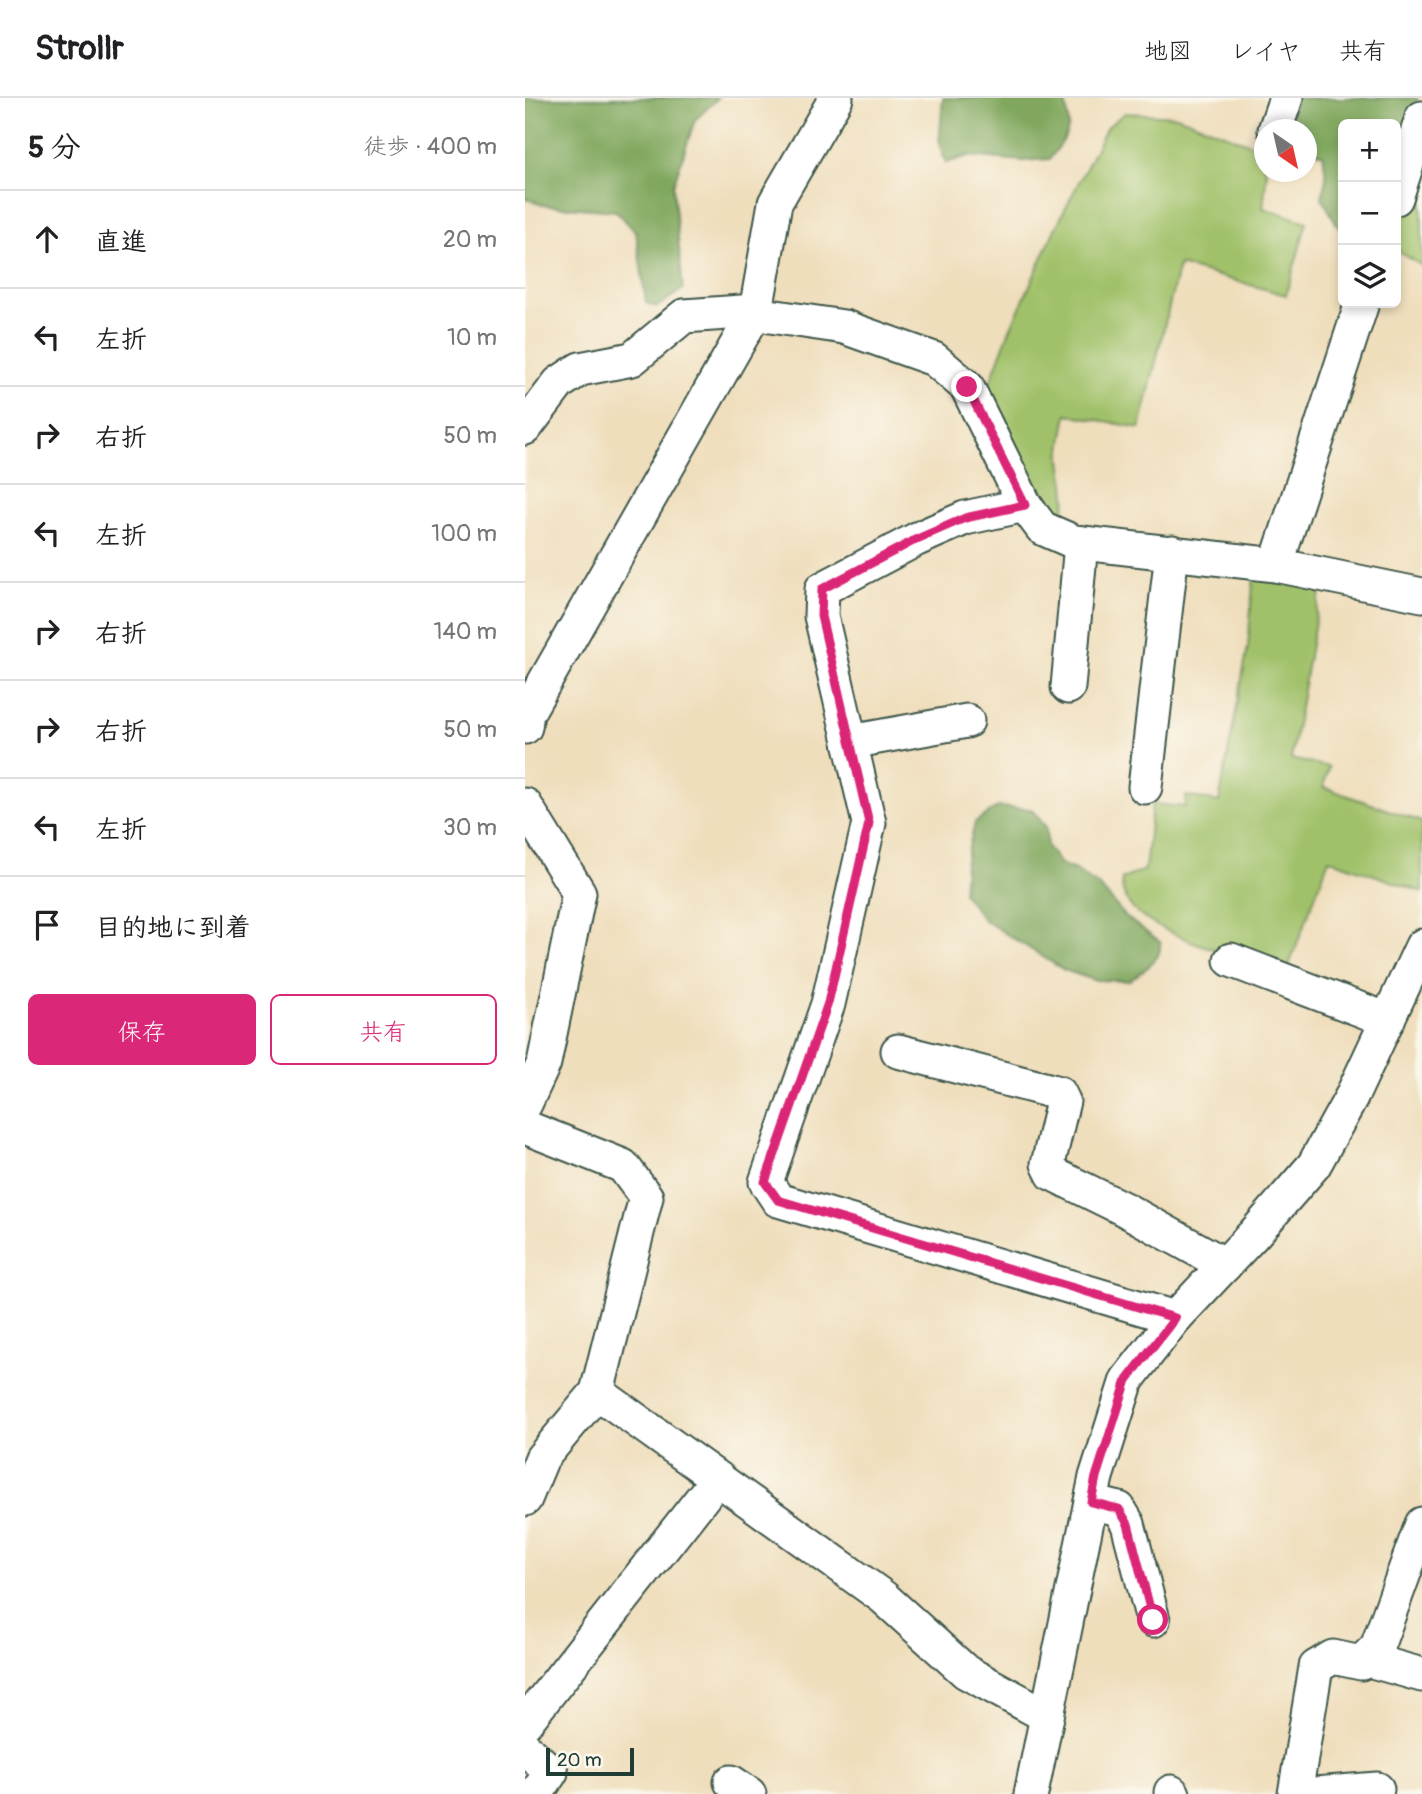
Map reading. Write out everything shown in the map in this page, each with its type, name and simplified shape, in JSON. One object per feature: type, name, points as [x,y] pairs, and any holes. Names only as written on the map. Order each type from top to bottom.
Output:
[{"type":"street","points":[[525,727],[527,713],[756,311],[775,203],[836,98]]},
{"type":"street","points":[[1279,119],[1286,98]]},
{"type":"street","points":[[1401,183],[1422,118]]},
{"type":"street","points":[[1276,565],[1360,308]]},
{"type":"street","points":[[525,428],[559,383],[580,369],[632,359],[684,316],[756,311],[770,316],[844,327],[934,359],[967,387],[1025,505],[1042,528],[1074,542],[1276,565],[1422,595]]},
{"type":"street","points":[[1025,505],[965,518],[917,539],[822,589],[821,616],[869,823],[828,1003],[765,1182],[778,1200],[1175,1318]]},
{"type":"street","points":[[1068,687],[1081,542]]},
{"type":"street","points":[[1145,787],[1172,552]]},
{"type":"street","points":[[850,742],[967,721]]},
{"type":"street","points":[[525,805],[579,893],[544,1063],[525,1104]]},
{"type":"street","points":[[1031,1794],[1096,1477],[1127,1380],[1175,1318],[1314,1165],[1351,1098],[1422,946]]},
{"type":"street","points":[[1231,960],[1388,1020]]},
{"type":"street","points":[[898,1051],[1059,1093],[1063,1101],[1048,1164],[1053,1174],[1124,1209],[1225,1265]]},
{"type":"street","points":[[525,1127],[624,1166],[646,1197],[597,1392],[542,1458],[525,1499]]},
{"type":"street","points":[[597,1392],[883,1597],[966,1672],[1047,1716]]},
{"type":"street","points":[[525,1723],[718,1478]]},
{"type":"street","points":[[1091,1502],[1119,1509],[1128,1524],[1153,1620]]},
{"type":"street","points":[[1295,1794],[1316,1668],[1333,1657],[1361,1663],[1377,1647],[1422,1524]]},
{"type":"street","points":[[1365,1659],[1422,1675]]},
{"type":"street","points":[[525,1748],[551,1772],[536,1794]]},
{"type":"street","points":[[1315,1794],[1377,1789]]},
{"type":"green space","points":[[525,98],[718,98],[695,120],[673,186],[683,289],[657,307],[646,303],[636,232],[616,211],[542,205],[525,198]]},
{"type":"green space","points":[[943,98],[1064,98],[1069,125],[1050,159],[1023,161],[968,156],[946,163],[939,144]]},
{"type":"green space","points":[[1293,98],[1418,98],[1401,154],[1401,119],[1338,119],[1338,226],[1322,198],[1326,177],[1323,154],[1317,152],[1317,119],[1291,119]]},
{"type":"green space","points":[[1125,113],[1177,116],[1254,145],[1254,182],[1266,182],[1263,208],[1307,222],[1286,295],[1179,265],[1140,428],[1067,414],[1061,454],[1066,497],[1059,518],[1039,505],[987,390],[1009,332],[1055,229],[1107,127]]},
{"type":"green space","points":[[1422,156],[1422,266],[1401,253],[1401,219]]},
{"type":"green space","points":[[1254,570],[1321,587],[1291,759],[1329,767],[1323,787],[1422,822],[1422,892],[1329,859],[1287,971],[1202,945],[1158,926],[1141,916],[1129,904],[1122,886],[1122,879],[1145,870],[1152,804],[1185,807],[1186,796],[1219,802],[1248,646]]},
{"type":"green space","points":[[998,807],[1031,809],[1046,827],[1047,846],[1060,864],[1075,870],[1099,886],[1126,917],[1161,943],[1159,953],[1148,967],[1129,981],[1094,980],[1064,970],[984,920],[963,893],[965,863],[975,822]]},
{"type":"route","points":[[967,387],[1025,505],[965,518],[917,539],[822,589],[821,616],[869,823],[828,1003],[765,1182],[778,1200],[1175,1318],[1127,1380],[1096,1477],[1091,1502],[1119,1509],[1128,1524],[1153,1620]]}]
